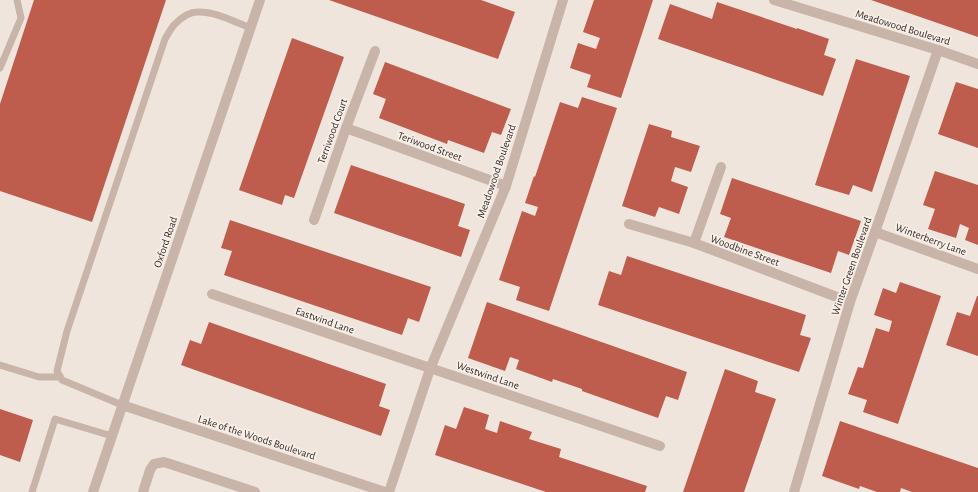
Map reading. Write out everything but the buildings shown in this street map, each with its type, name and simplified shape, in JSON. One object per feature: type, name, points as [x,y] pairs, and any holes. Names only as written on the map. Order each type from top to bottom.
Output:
[{"type":"street","name":"Oxford Road","points":[[93,492],[260,0]]},
{"type":"street","name":"Meadowood Boulevard","points":[[430,369],[506,186],[562,0]]},
{"type":"street","name":"Meadowood Boulevard","points":[[774,0],[938,50],[978,64]]},
{"type":"street","name":"Winter Green Boulevard","points":[[797,491],[850,302],[876,232],[938,50]]},
{"type":"street","name":"Terriwood Court","points":[[314,220],[374,51]]},
{"type":"street","name":"Teriwood Street","points":[[346,128],[506,186]]},
{"type":"street","points":[[694,244],[721,167]]},
{"type":"street","name":"Woodbine Street","points":[[629,224],[694,244],[850,302]]},
{"type":"street","name":"Winterberry Lane","points":[[876,232],[978,269]]},
{"type":"street","name":"Eastwind Lane","points":[[212,294],[430,369]]},
{"type":"street","points":[[390,492],[430,369]]},
{"type":"street","name":"Westwind Lane","points":[[430,369],[660,446]]},
{"type":"street","name":"Lake of the Woods Boulevard","points":[[122,405],[385,492]]},
{"type":"street","points":[[143,492],[150,470],[154,464],[164,462],[255,492]]},
{"type":"lane","points":[[0,68],[21,18],[18,0]]},
{"type":"lane","points":[[122,405],[62,380],[57,371],[67,331],[165,39],[174,24],[187,15],[196,12],[219,16],[251,28]]},
{"type":"lane","points":[[0,365],[39,377],[60,377]]},
{"type":"lane","points":[[32,492],[55,419],[112,436]]}]
